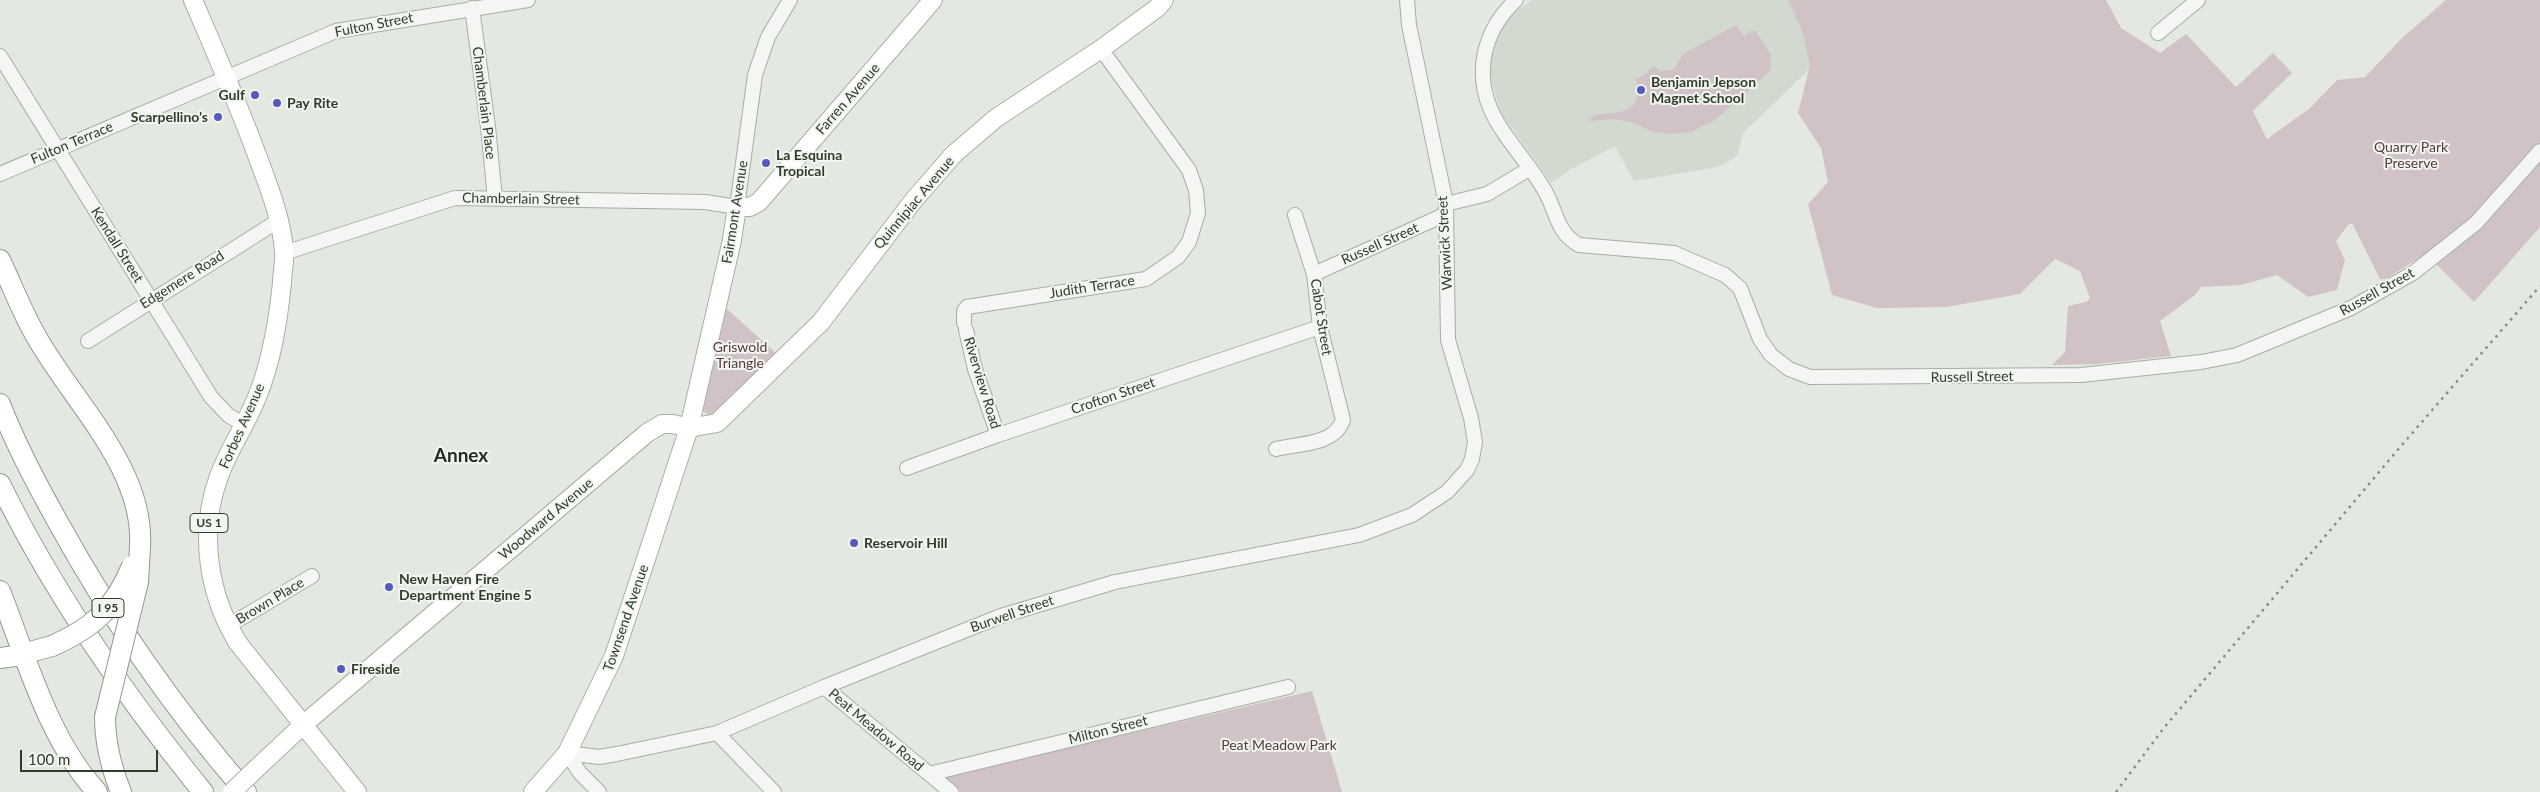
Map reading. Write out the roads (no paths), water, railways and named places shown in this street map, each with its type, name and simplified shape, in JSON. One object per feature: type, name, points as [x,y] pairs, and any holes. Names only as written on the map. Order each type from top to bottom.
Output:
[{"type":"highway","points":[[0,260],[36,336],[127,477],[138,509],[140,547],[138,582],[105,717],[105,733],[110,763],[121,792]]},
{"type":"highway","name":"I 95","points":[[0,404],[36,483],[111,613],[173,702],[246,792]]},
{"type":"highway","name":"I 95","points":[[0,484],[44,568],[96,651],[203,792]]},
{"type":"highway","points":[[0,658],[25,654],[52,646],[78,634],[101,616],[124,586],[140,547]]},
{"type":"highway","points":[[0,590],[51,721],[68,752],[97,792]]},
{"type":"main road","name":"Forbes Avenue","points":[[193,0],[227,77],[267,182],[278,221],[284,253],[279,314],[267,368],[257,398],[218,480],[211,508],[208,537],[214,590],[228,626],[238,643],[357,792]]},
{"type":"main road","name":"Farren Avenue","points":[[737,207],[750,207],[759,202],[933,0]]},
{"type":"main road","name":"Quinnipiac Avenue","points":[[689,428],[717,423],[821,322],[913,201],[954,154],[996,118],[1102,49],[1157,8],[1164,0]]},
{"type":"main road","name":"Fairmont Avenue","points":[[689,428],[732,240],[737,207]]},
{"type":"main road","name":"Woodward Avenue","points":[[232,792],[304,724],[647,433],[662,424],[673,424],[689,428]]},
{"type":"main road","name":"Townsend Avenue","points":[[532,792],[567,753],[614,656],[689,428]]},
{"type":"street","name":"Fulton Street","points":[[227,77],[336,31],[528,0]]},
{"type":"street","name":"Fairmont Avenue","points":[[737,207],[755,75],[768,37],[790,0]]},
{"type":"street","name":"Warwick Street","points":[[1407,0],[1409,25],[1446,209],[1448,340],[1471,418],[1475,442],[1472,459],[1459,481]]},
{"type":"street","points":[[1516,0],[1504,13],[1490,35],[1484,57],[1482,79],[1485,96],[1496,121],[1530,169]]},
{"type":"street","points":[[2158,33],[2198,0]]},
{"type":"street","name":"Chamberlain Place","points":[[472,8],[488,127],[495,198]]},
{"type":"street","name":"Judith Terrace","points":[[967,307],[1146,279],[1178,257],[1189,242],[1198,213],[1196,190],[1189,170],[1102,49]]},
{"type":"street","name":"Kendall Street","points":[[0,56],[211,396],[228,414],[244,425]]},
{"type":"street","name":"Fulton Terrace","points":[[0,174],[227,77]]},
{"type":"street","name":"Russell Street","points":[[1314,274],[1446,209],[1487,194],[1530,169],[1545,190],[1563,232],[1570,240],[1588,247],[1674,254],[1691,259],[1734,281],[1746,299],[1766,349],[1778,362],[1800,374],[1810,377],[1839,379],[2056,376],[2158,367],[2237,355],[2351,308],[2400,282],[2452,244],[2489,209],[2540,151]]},
{"type":"street","name":"Chamberlain Street","points":[[284,253],[455,198],[698,202],[737,207]]},
{"type":"street","name":"Cabot Street","points":[[1276,449],[1331,437],[1340,427],[1342,420],[1320,327],[1314,274],[1295,216]]},
{"type":"street","name":"Edgemere Road","points":[[88,342],[151,299],[278,221]]},
{"type":"street","name":"Riverview Road","points":[[967,307],[964,311],[965,327],[975,369],[998,435]]},
{"type":"street","name":"Crofton Street","points":[[907,468],[998,435],[1320,327]]},
{"type":"street","name":"Burwell Street","points":[[567,753],[608,755],[717,733],[824,687],[1001,616],[1075,594],[1173,569],[1359,535],[1396,523],[1436,501],[1459,481]]},
{"type":"street","name":"Brown Place","points":[[228,626],[312,576]]},
{"type":"street","name":"Peat Meadow Road","points":[[824,687],[951,792]]},
{"type":"street","name":"Milton Street","points":[[928,774],[1288,687]]},
{"type":"street","points":[[717,733],[774,792]]},
{"type":"street","points":[[567,753],[580,773],[600,792]]},
{"type":"railway","points":[[2116,792],[2163,729],[2401,446],[2540,286]]},
{"type":"place","name":"Benjamin Jepson Magnet School","points":[[1641,90]]},
{"type":"place","name":"Gulf","points":[[255,95]]},
{"type":"place","name":"Pay Rite","points":[[277,103]]},
{"type":"place","name":"Scarpellino’s","points":[[218,117]]},
{"type":"place","name":"La Esquina Tropical","points":[[766,163]]},
{"type":"place","name":"Reservoir Hill","points":[[854,543]]},
{"type":"place","name":"New Haven Fire Department Engine 5","points":[[389,587]]},
{"type":"place","name":"Fireside","points":[[341,669]]},
{"type":"district","name":"Annex","points":[[461,456]]},
{"type":"park label","name":"Quarry Park Preserve","points":[[2411,156]]},
{"type":"park label","name":"Griswold Triangle","points":[[740,356]]},
{"type":"park label","name":"Peat Meadow Park","points":[[1279,745]]}]
